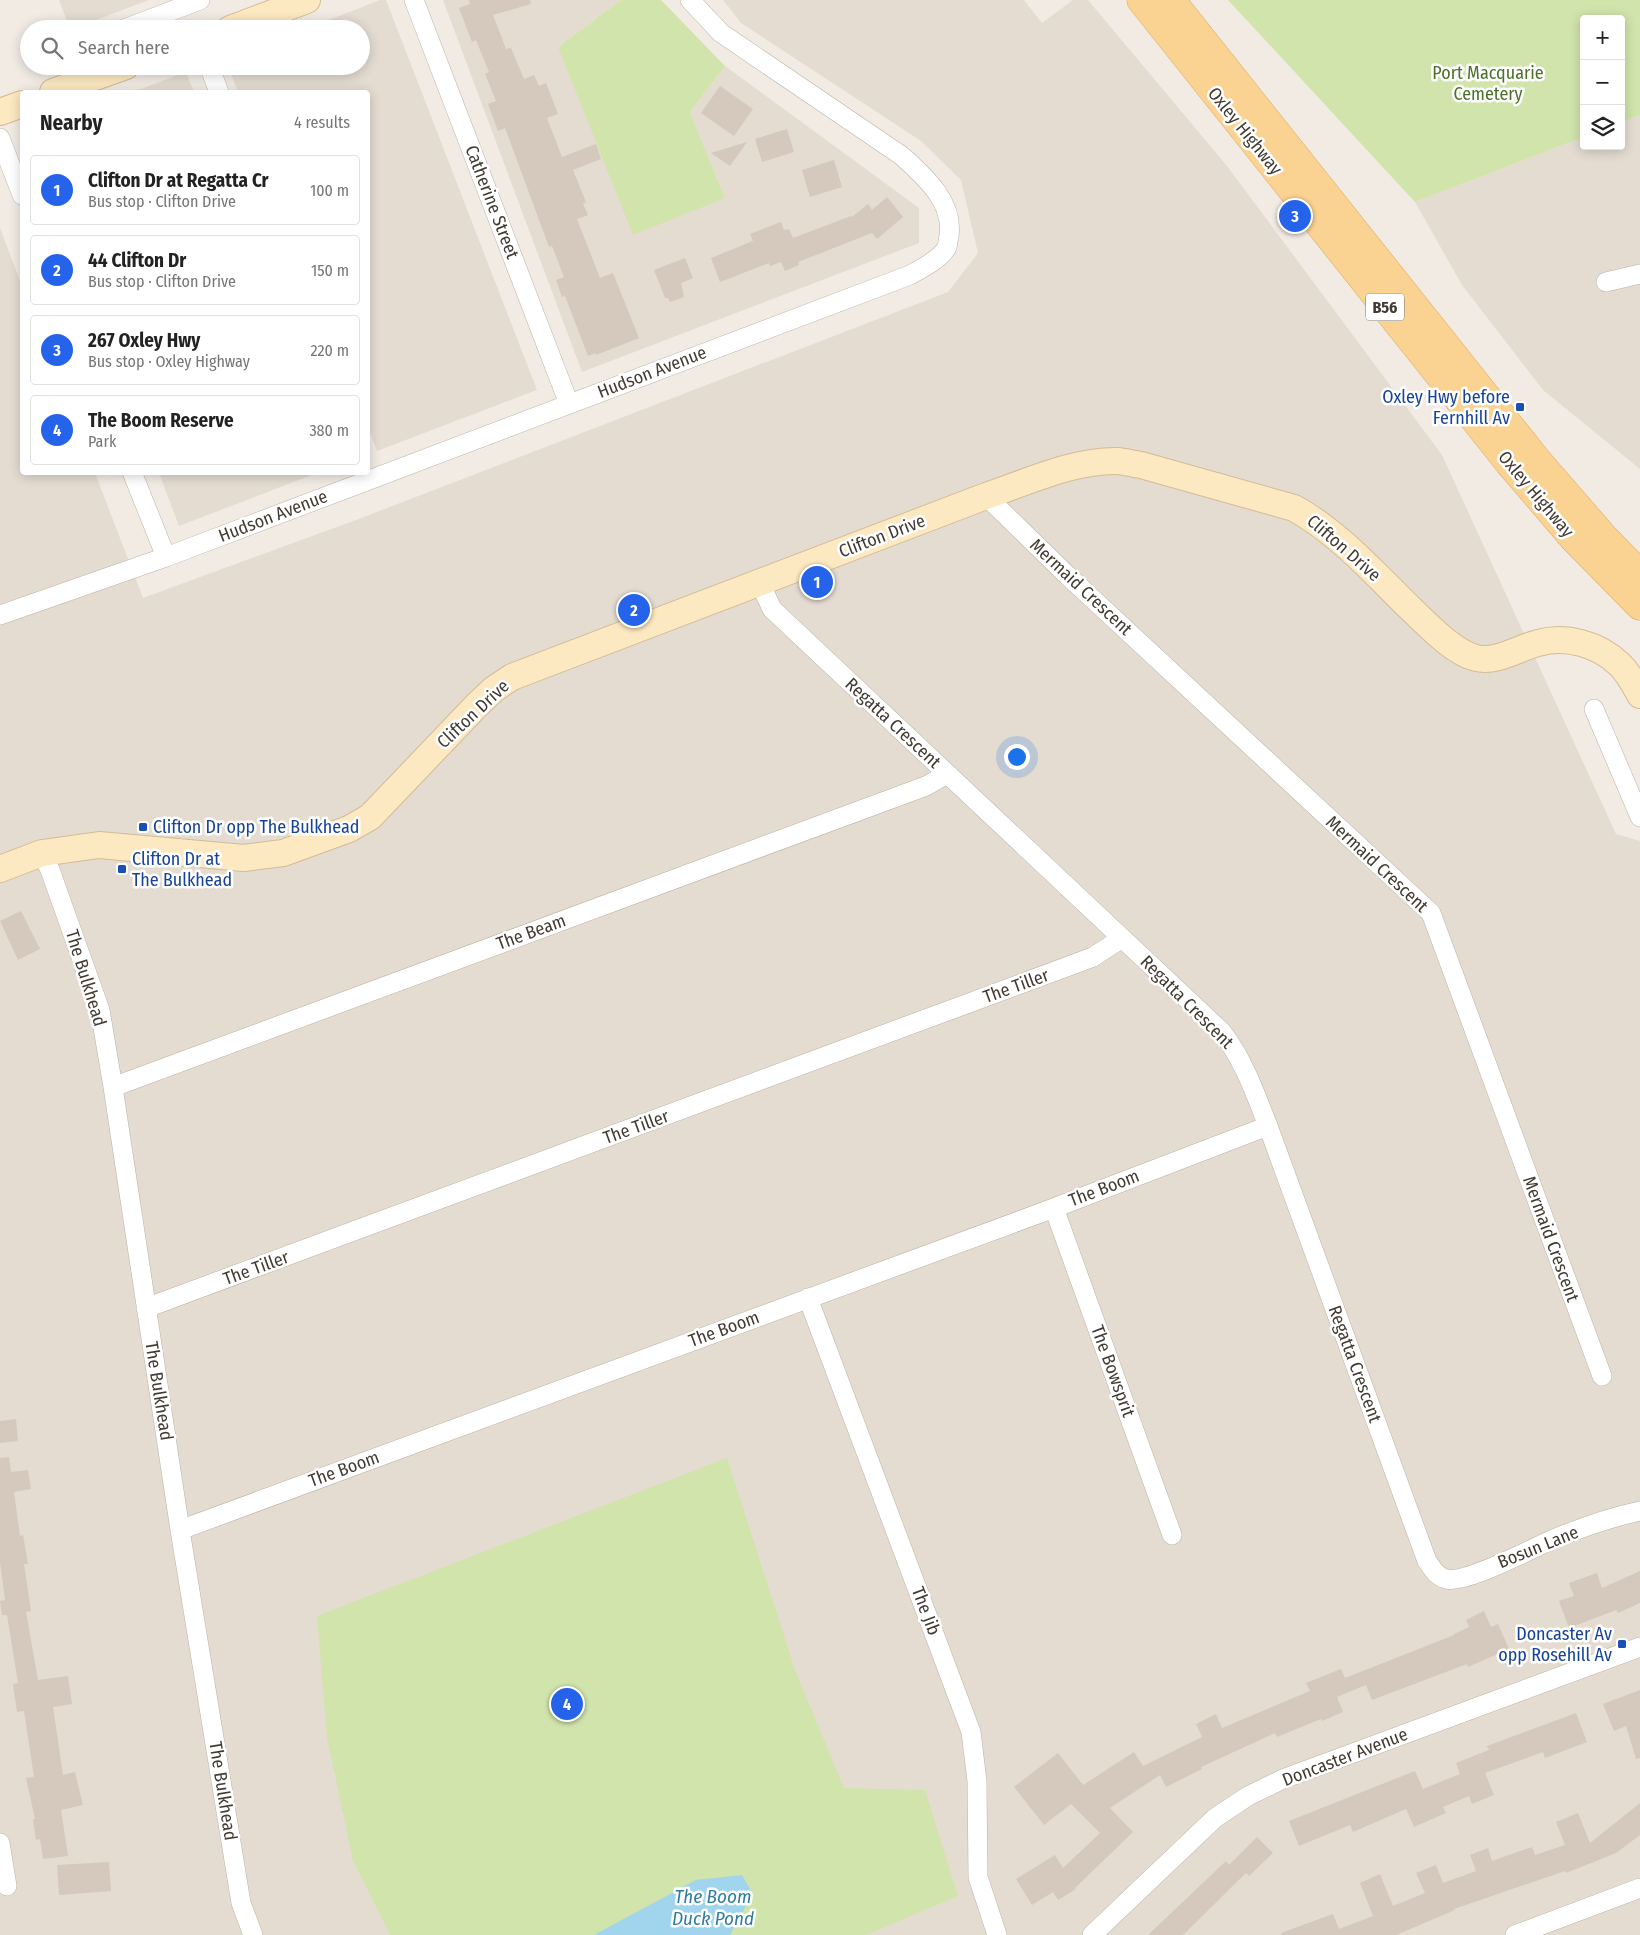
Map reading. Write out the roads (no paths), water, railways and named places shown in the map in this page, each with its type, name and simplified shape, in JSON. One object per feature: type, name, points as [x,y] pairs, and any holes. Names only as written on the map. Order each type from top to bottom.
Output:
[{"type":"main road","name":"Oxley Highway","points":[[1141,0],[1509,463],[1574,539],[1640,606]]},
{"type":"main road","name":"Oxley Highway","points":[[1171,0],[1537,460],[1603,536],[1640,574]]},
{"type":"street","points":[[148,20],[200,0]]},
{"type":"street","points":[[254,20],[307,0]]},
{"type":"street","name":"Catherine Street","points":[[414,0],[569,404]]},
{"type":"street","name":"Hudson Avenue","points":[[370,475],[569,404],[910,275],[931,264],[947,247],[951,224],[942,198],[924,176],[902,156],[721,33],[690,0]]},
{"type":"street","points":[[57,90],[89,75]]},
{"type":"street","points":[[212,75],[218,90]]},
{"type":"street","points":[[0,112],[20,105]]},
{"type":"street","points":[[0,138],[20,190]]},
{"type":"street","points":[[1606,282],[1640,274]]},
{"type":"street","name":"Clifton Drive","points":[[0,869],[42,852],[99,845],[244,858],[283,853],[348,829],[370,817],[477,705],[494,689],[512,677],[986,496],[1081,465],[1120,461],[1141,465],[1294,508],[1308,516],[1345,547],[1435,631],[1462,652],[1476,658],[1502,656],[1538,643],[1554,640],[1571,641],[1592,646],[1620,665],[1640,695]]},
{"type":"street","points":[[133,475],[166,557]]},
{"type":"street","name":"Hudson Avenue","points":[[0,615],[166,557],[364,477]]},
{"type":"street","name":"Mermaid Crescent","points":[[986,496],[1068,576],[1430,913],[1602,1376]]},
{"type":"street","name":"Regatta Crescent","points":[[760,583],[772,609],[1122,938],[1227,1038],[1236,1050],[1248,1074],[1268,1126],[1427,1561],[1436,1574]]},
{"type":"street","points":[[1594,709],[1636,792],[1640,817]]},
{"type":"street","name":"The Beam","points":[[113,1086],[926,786],[947,774]]},
{"type":"street","name":"The Bulkhead","points":[[42,852],[54,879],[100,1010],[180,1530],[241,1903],[253,1935]]},
{"type":"street","name":"The Tiller","points":[[146,1308],[1093,957],[1122,938]]},
{"type":"street","name":"The Boom","points":[[180,1530],[1054,1208],[1268,1126]]},
{"type":"street","name":"The Bowsprit","points":[[1054,1208],[1172,1535]]},
{"type":"street","name":"The Jib","points":[[808,1298],[971,1732],[977,1781],[978,1877],[997,1935]]},
{"type":"street","name":"Bosun Lane","points":[[1436,1574],[1447,1579],[1468,1576],[1557,1538],[1618,1516],[1640,1511]]},
{"type":"street","name":"Doncaster Avenue","points":[[1092,1935],[1215,1818],[1248,1796],[1283,1779],[1640,1647]]},
{"type":"street","points":[[0,1843],[7,1886]]},
{"type":"street","points":[[1515,1935],[1640,1888]]},
{"type":"water","name":"The Boom Duck Pond","points":[[742,1875],[751,1891],[744,1910],[730,1935],[594,1935],[696,1880]]},
{"type":"place","name":"267 Oxley Hwy","points":[[1295,216]]},
{"type":"place","name":"Oxley Hwy before Fernhill Av","points":[[1520,407]]},
{"type":"place","name":"Clifton Dr at Regatta Cr","points":[[817,582]]},
{"type":"place","name":"44 Clifton Dr","points":[[634,610]]},
{"type":"place","name":"Clifton Dr opp The Bulkhead","points":[[143,827]]},
{"type":"place","name":"Clifton Dr at The Bulkhead","points":[[122,869]]},
{"type":"place","name":"Doncaster Av opp Rosehill Av","points":[[1622,1644]]},
{"type":"place","name":"The Boom Reserve","points":[[567,1704]]},
{"type":"park label","name":"Port Macquarie Cemetery","points":[[1488,83]]}]
